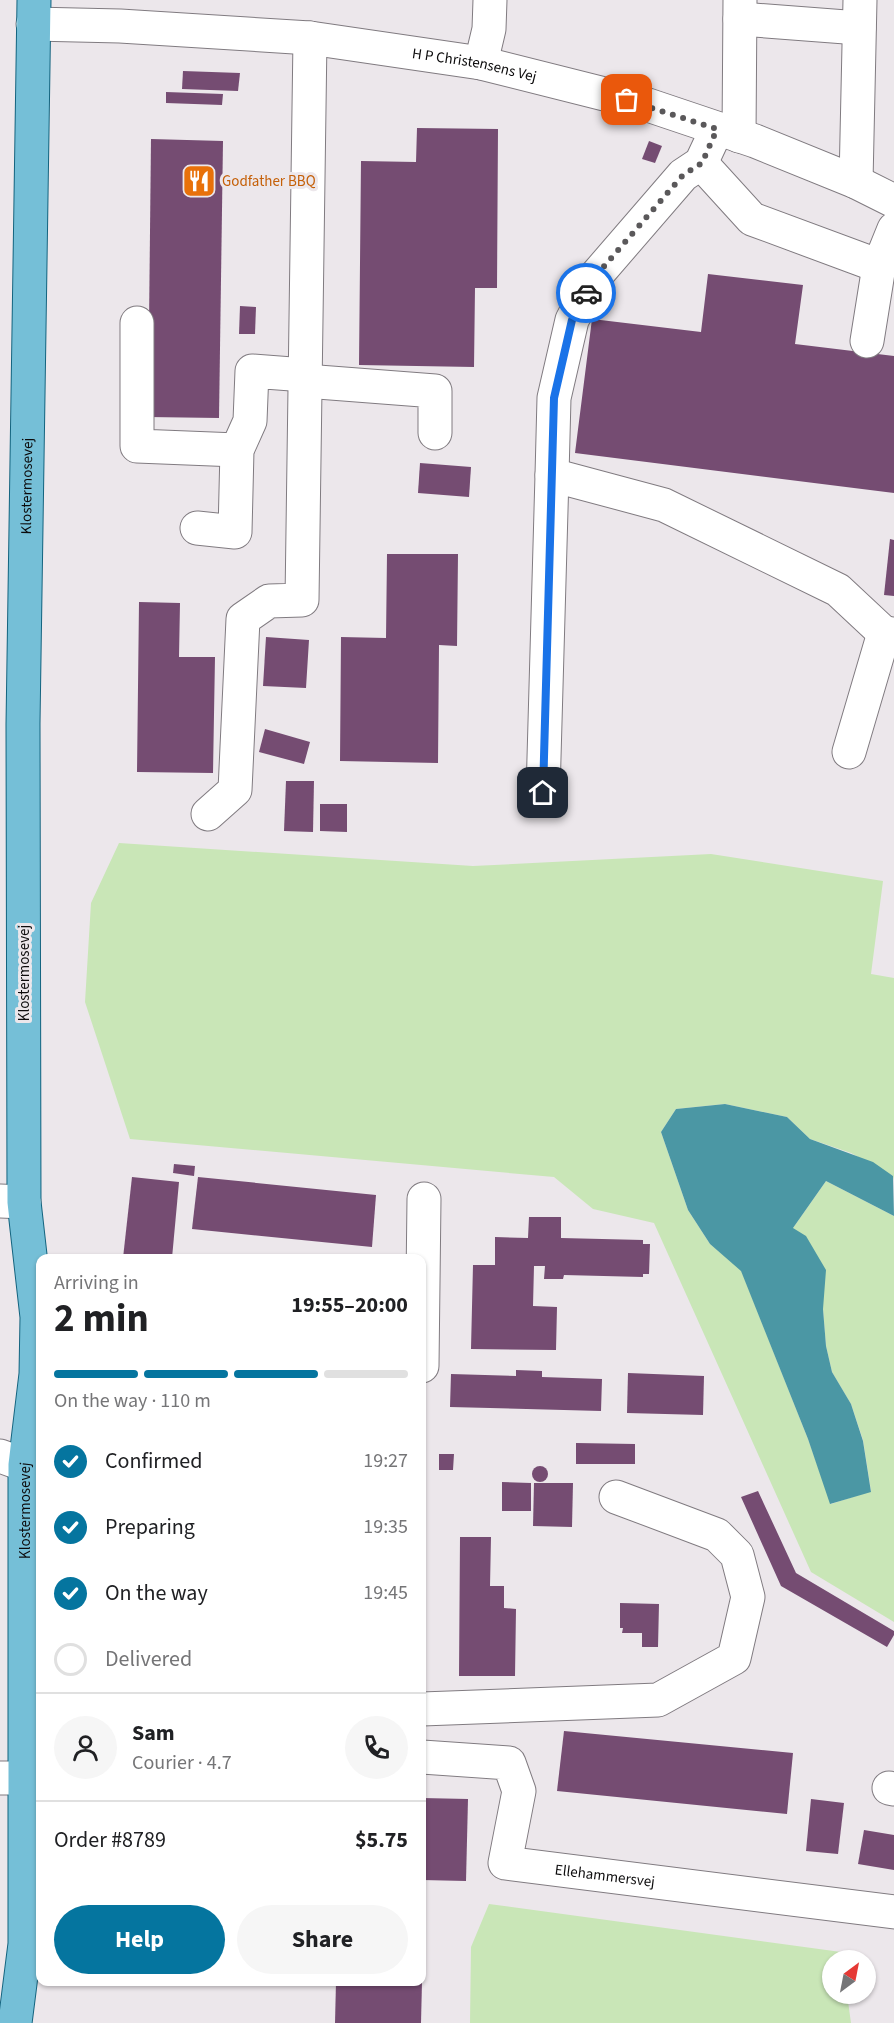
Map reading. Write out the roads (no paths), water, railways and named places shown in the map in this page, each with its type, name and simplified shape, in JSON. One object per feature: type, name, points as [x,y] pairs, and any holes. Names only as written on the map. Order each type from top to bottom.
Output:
[{"type":"main road","name":"Klostermosevej","points":[[34,12],[23,724],[12,1201],[36,1312]]},
{"type":"main road","name":"Klostermosevej","points":[[34,2023],[25,1944],[23,1766],[13,1460],[36,1374]]},
{"type":"main road","name":"Klostermosevej","points":[[15,2023],[25,1944]]},
{"type":"street","points":[[481,63],[489,29],[490,0]]},
{"type":"street","points":[[543,793],[554,398],[572,320],[594,278],[683,175],[702,163],[728,132],[740,9],[860,14],[856,182]]},
{"type":"street","name":"H P Christensens Vej","points":[[34,12],[120,26],[310,38],[481,63],[648,105],[728,132],[856,182],[894,201]]},
{"type":"street","points":[[208,814],[235,790],[243,619],[269,602],[302,600],[310,38]]},
{"type":"street","points":[[702,163],[752,219],[879,266]]},
{"type":"street","points":[[867,340],[879,266],[894,229]]},
{"type":"street","points":[[138,323],[137,446],[237,450]]},
{"type":"street","points":[[197,528],[235,532],[237,450],[250,421],[252,371],[435,391],[435,434]]},
{"type":"street","points":[[552,475],[664,504],[838,590],[889,634],[849,752]]},
{"type":"street","points":[[423,1254],[424,1198]]},
{"type":"street","points":[[426,1709],[658,1700],[734,1658],[748,1597],[737,1555],[717,1534],[616,1497]]},
{"type":"street","name":"Ellehammersvej","points":[[426,1757],[509,1762],[519,1791],[505,1863],[894,1912]]},
{"type":"water","points":[[725,1104],[787,1117],[810,1139],[873,1162],[893,1176],[894,1216],[826,1181],[793,1228],[806,1236],[826,1270],[823,1309],[826,1346],[832,1372],[851,1404],[863,1441],[871,1492],[830,1504],[808,1439],[741,1271],[710,1244],[688,1210],[661,1132],[676,1109]]},
{"type":"place","name":"Godfather BBQ","points":[[199,181]]}]
